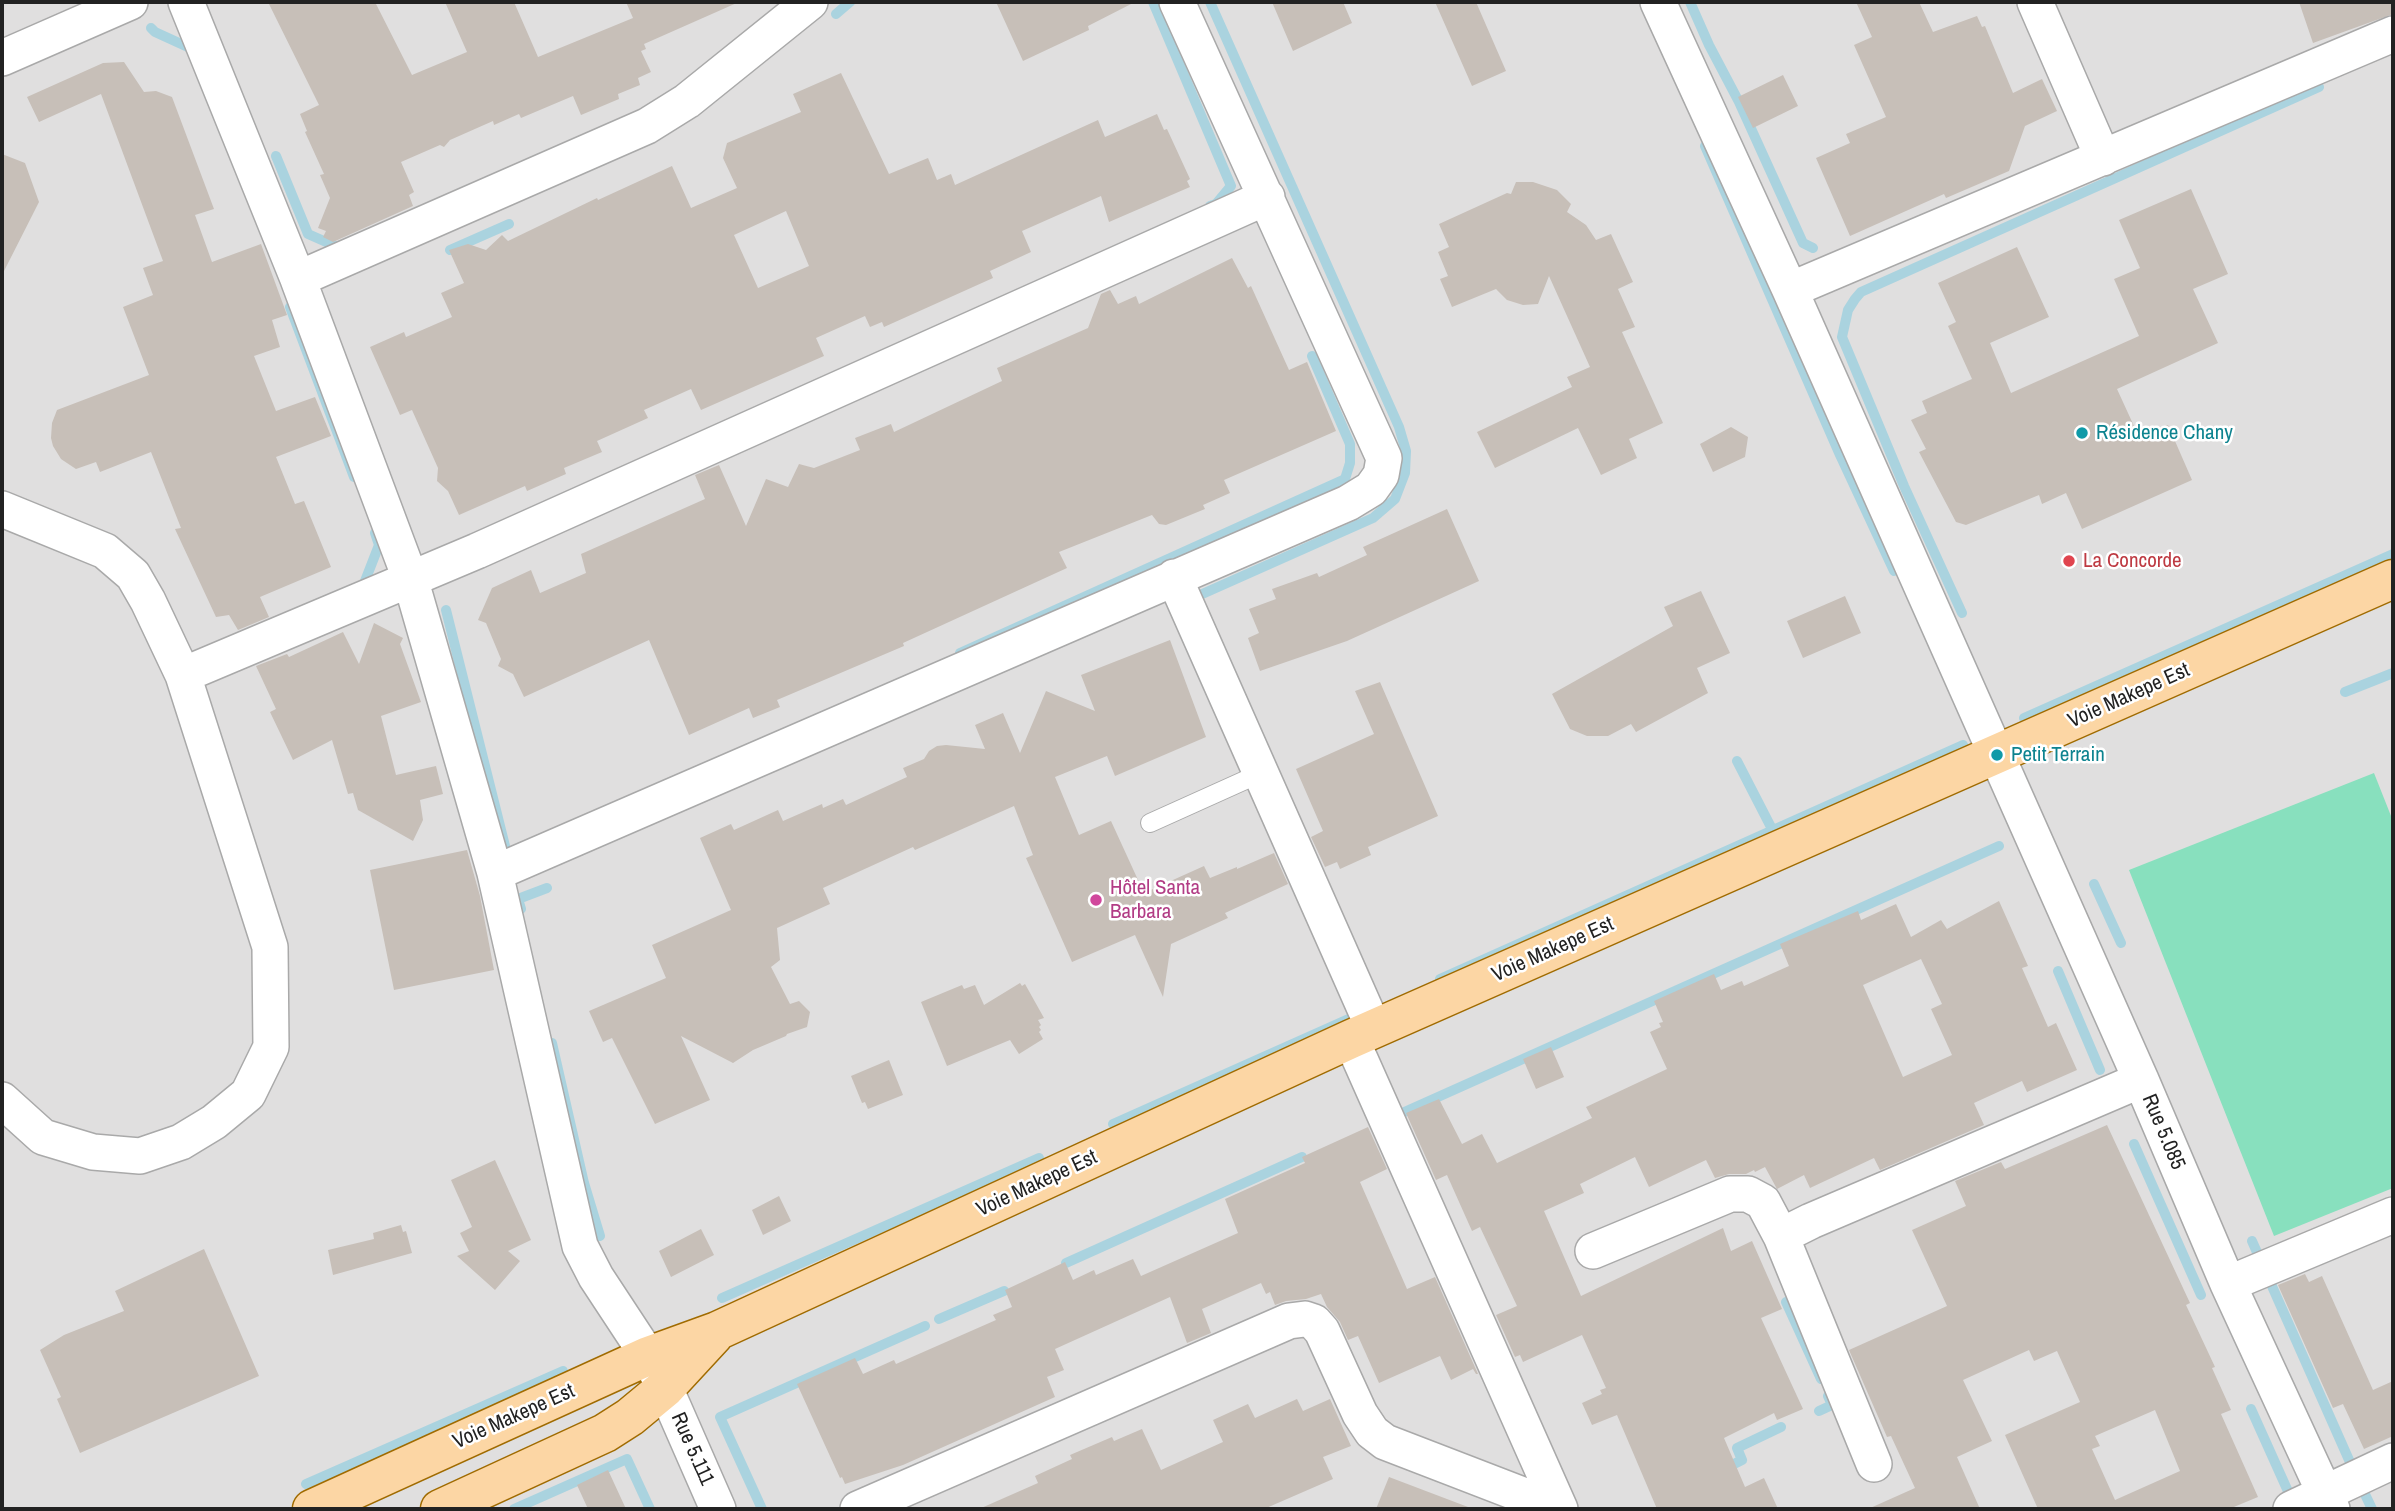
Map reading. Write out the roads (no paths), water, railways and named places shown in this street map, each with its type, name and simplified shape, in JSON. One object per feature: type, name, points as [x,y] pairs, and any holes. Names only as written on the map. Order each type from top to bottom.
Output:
[{"type":"main road","name":"Voie Makepe Est","points":[[312,1509],[657,1372],[717,1331],[1363,1034],[2393,579]]},
{"type":"main road","name":"Voie Makepe Est","points":[[440,1509],[605,1433],[657,1372]]},
{"type":"street","points":[[2,58],[130,2]]},
{"type":"street","name":"Rue 5.111","points":[[186,2],[298,279],[410,578],[495,873],[580,1246],[596,1277],[657,1372],[718,1509]]},
{"type":"street","points":[[298,279],[647,126],[687,100],[810,2]]},
{"type":"street","points":[[495,873],[1348,503],[1371,489],[1381,475],[1384,457],[1177,2]]},
{"type":"street","name":"Rue 5.085","points":[[1658,2],[1790,290],[2141,1080],[2228,1283],[2328,1501]]},
{"type":"street","points":[[2035,2],[2103,159]]},
{"type":"street","points":[[1790,290],[2393,34]]},
{"type":"street","points":[[183,675],[490,545],[1267,197]]},
{"type":"street","points":[[2,509],[105,551],[132,575],[148,601],[183,675],[270,947],[271,1047],[248,1094],[214,1122],[181,1142],[140,1156],[93,1152],[43,1137],[2,1100]]},
{"type":"street","points":[[1174,577],[1261,773],[1363,1034],[1560,1509]]},
{"type":"street","points":[[1782,1236],[1811,1221],[2141,1080]]},
{"type":"street","points":[[1593,1251],[1730,1194],[1748,1194],[1763,1202],[1782,1236],[1874,1464]]},
{"type":"street","points":[[2228,1283],[2393,1214]]},
{"type":"street","points":[[858,1509],[1289,1321],[1305,1319],[1314,1322],[1322,1331],[1360,1414],[1372,1432],[1385,1441],[1553,1509]]},
{"type":"street","points":[[2291,1509],[2328,1501],[2393,1461]]},
{"type":"lane","points":[[1150,823],[1261,773]]},
{"type":"waterway","points":[[836,14],[850,2]]},
{"type":"waterway","points":[[1153,2],[1231,186],[1216,204],[1210,206]]},
{"type":"waterway","points":[[1191,599],[1373,518],[1395,499],[1405,473],[1406,451],[1399,427],[1210,2]]},
{"type":"waterway","points":[[1690,2],[1803,243],[1813,248]]},
{"type":"waterway","points":[[151,28],[192,51]]},
{"type":"waterway","points":[[1962,613],[1904,486],[1842,337],[1848,310],[1855,299],[1861,292],[2319,87]]},
{"type":"waterway","points":[[1705,146],[1840,455],[1894,571]]},
{"type":"waterway","points":[[276,156],[308,234],[342,249]]},
{"type":"waterway","points":[[450,250],[509,224]]},
{"type":"waterway","points":[[290,307],[354,477]]},
{"type":"waterway","points":[[960,653],[1345,479],[1350,463],[1350,444],[1312,356]]},
{"type":"waterway","points":[[365,581],[379,545],[375,533]]},
{"type":"waterway","points":[[2024,718],[2393,554]]},
{"type":"waterway","points":[[446,610],[506,850]]},
{"type":"waterway","points":[[2345,692],[2393,673]]},
{"type":"waterway","points":[[1440,979],[1963,745]]},
{"type":"waterway","points":[[1737,761],[1773,831]]},
{"type":"waterway","points":[[1391,1118],[1999,846]]},
{"type":"waterway","points":[[2094,884],[2121,943]]},
{"type":"waterway","points":[[521,909],[518,899],[547,888]]},
{"type":"waterway","points":[[2058,971],[2100,1070]]},
{"type":"waterway","points":[[1113,1124],[1362,1013]]},
{"type":"waterway","points":[[552,1043],[584,1183],[600,1236]]},
{"type":"waterway","points":[[2134,1144],[2201,1295]]},
{"type":"waterway","points":[[1066,1263],[1302,1157]]},
{"type":"waterway","points":[[722,1298],[1039,1158]]},
{"type":"waterway","points":[[2252,1241],[2353,1469]]},
{"type":"waterway","points":[[939,1319],[1004,1291]]},
{"type":"waterway","points":[[1786,1302],[1821,1379]]},
{"type":"waterway","points":[[762,1509],[720,1417],[925,1326]]},
{"type":"waterway","points":[[306,1484],[563,1371]]},
{"type":"waterway","points":[[1819,1411],[1832,1405],[1828,1396]]},
{"type":"waterway","points":[[2251,1409],[2291,1498]]},
{"type":"waterway","points":[[1726,1468],[1742,1460],[1737,1448],[1781,1427]]},
{"type":"waterway","points":[[514,1509],[627,1459],[650,1509]]},
{"type":"waterway","points":[[2362,1488],[2372,1509]]},
{"type":"place","name":"Résidence Chany","points":[[2082,433]]},
{"type":"place","name":"La Concorde","points":[[2069,561]]},
{"type":"place","name":"Petit Terrain","points":[[1997,755]]},
{"type":"place","name":"Hôtel Santa Barbara","points":[[1096,900]]}]
